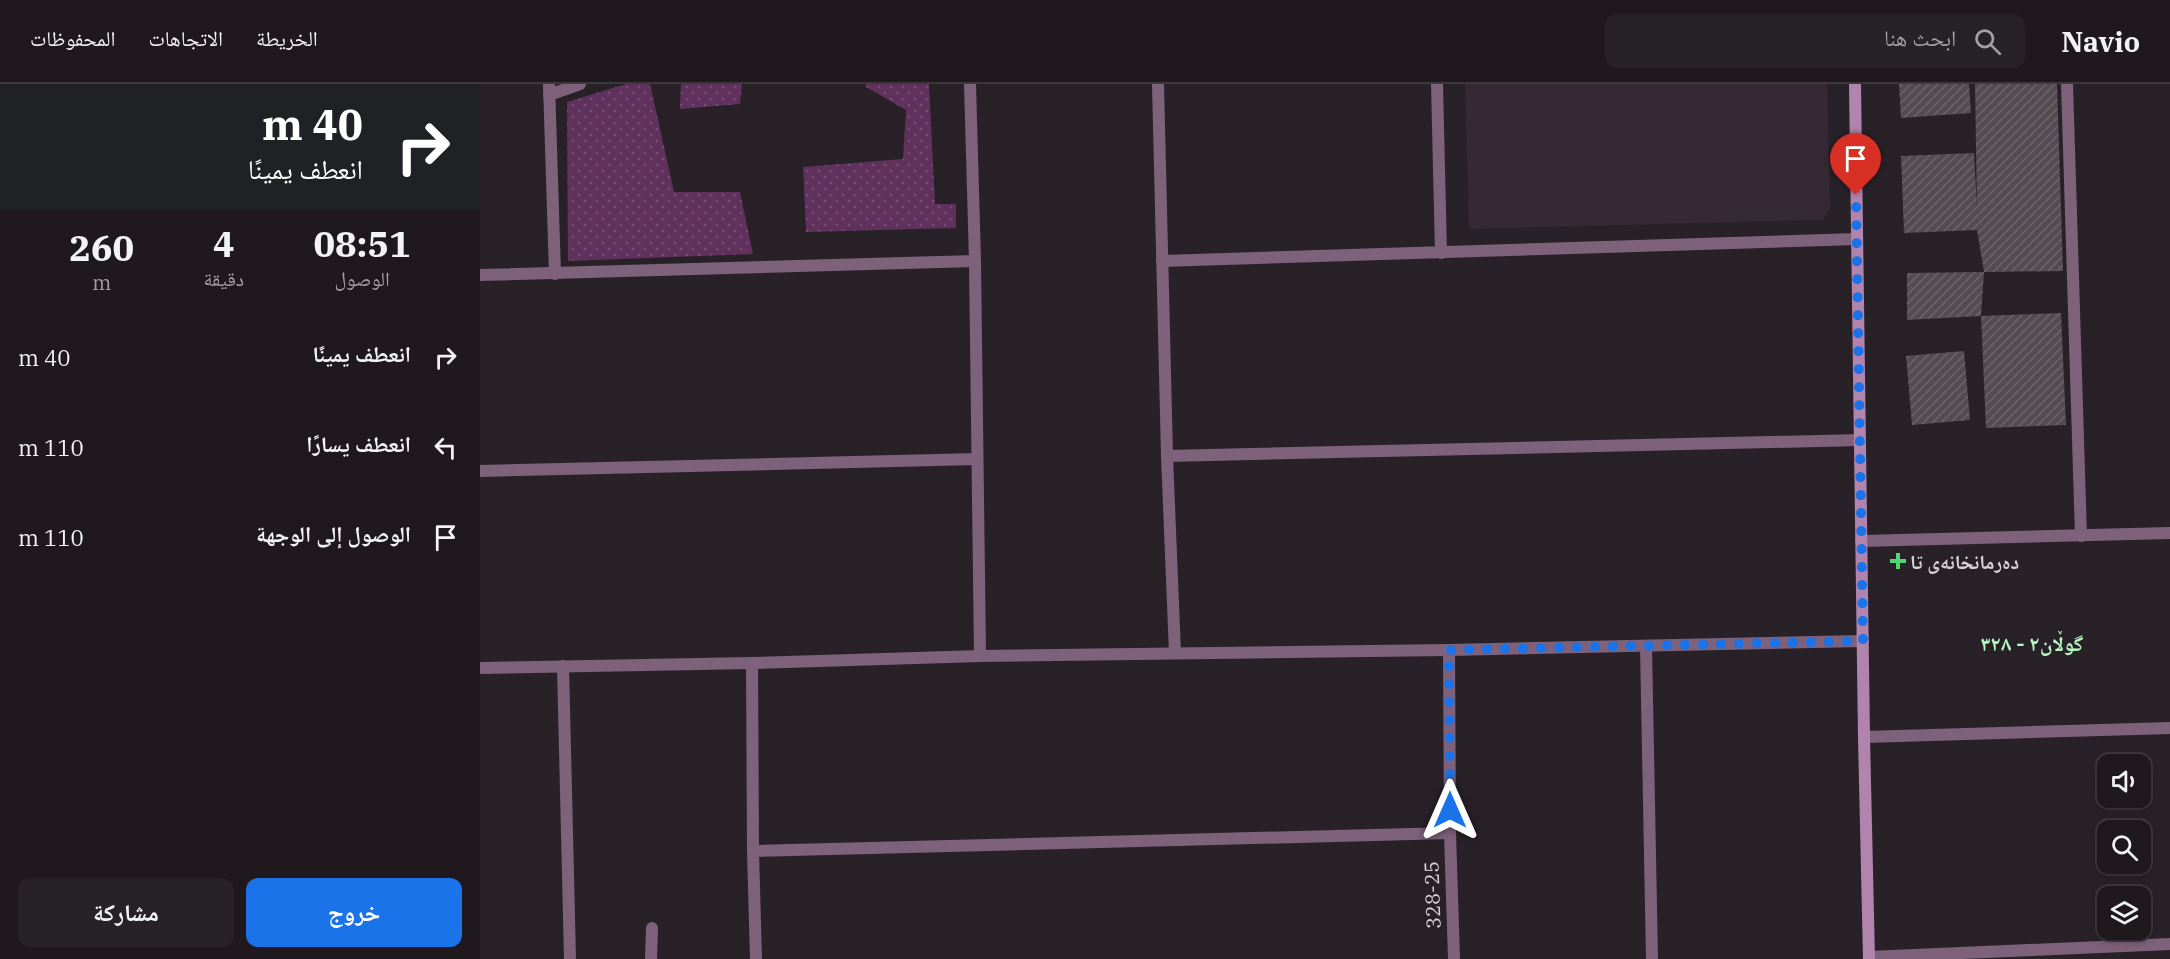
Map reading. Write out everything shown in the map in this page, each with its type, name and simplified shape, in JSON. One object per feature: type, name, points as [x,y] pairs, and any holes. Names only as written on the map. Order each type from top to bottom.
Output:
[{"type":"street","points":[[555,274],[549,89],[580,84]]},
{"type":"street","points":[[970,84],[975,261],[980,656]]},
{"type":"street","points":[[1158,84],[1167,456],[1175,653]]},
{"type":"street","points":[[1437,84],[1441,253]]},
{"type":"street","points":[[1855,84],[1869,958],[2170,944]]},
{"type":"street","points":[[2067,84],[2081,536]]},
{"type":"street","points":[[1162,261],[1857,239]]},
{"type":"street","points":[[480,275],[975,261]]},
{"type":"street","points":[[1167,456],[1860,440]]},
{"type":"street","points":[[480,471],[977,459]]},
{"type":"street","points":[[1861,541],[2170,533]]},
{"type":"street","points":[[480,668],[980,656],[1449,650],[1863,641]]},
{"type":"street","points":[[1646,646],[1652,959]]},
{"type":"street","name":"328-25","points":[[1449,650],[1450,833],[1454,959]]},
{"type":"street","points":[[752,663],[756,959]]},
{"type":"street","points":[[563,666],[570,959]]},
{"type":"street","points":[[1864,737],[2170,728]]},
{"type":"street","points":[[753,851],[1450,833]]},
{"type":"street","points":[[651,959],[652,928]]},
{"type":"shaded area","points":[[626,84],[650,84],[674,192],[740,192],[753,254],[568,261],[567,102]]},
{"type":"shaded area","points":[[681,84],[742,84],[740,104],[680,109]]},
{"type":"shaded area","points":[[866,84],[929,84],[935,204],[956,204],[956,228],[806,232],[803,167],[903,159],[906,110],[866,87]]},
{"type":"shaded area","points":[[1465,84],[1827,84],[1830,208],[1822,220],[1469,229]]},
{"type":"building","points":[[1899,84],[1969,84],[1971,113],[1901,118]]},
{"type":"building","points":[[1975,84],[2057,84],[2063,271],[1984,272],[1977,230],[1904,233],[1901,156],[1974,153],[1977,208]]},
{"type":"building","points":[[1984,272],[1981,316],[1907,320],[1907,273]]},
{"type":"building","points":[[2061,313],[2066,425],[1986,428],[1981,316]]},
{"type":"building","points":[[1964,351],[1970,420],[1912,425],[1906,356]]},
{"type":"place","name":"دەرمانخانەی تا","points":[[1898,561]]},
{"type":"district","name":"گوڵان٢ - ٣٢٨","points":[[2032,643]]},
{"type":"route","points":[[1450,810],[1449,650],[1863,641],[1856,195]]}]
